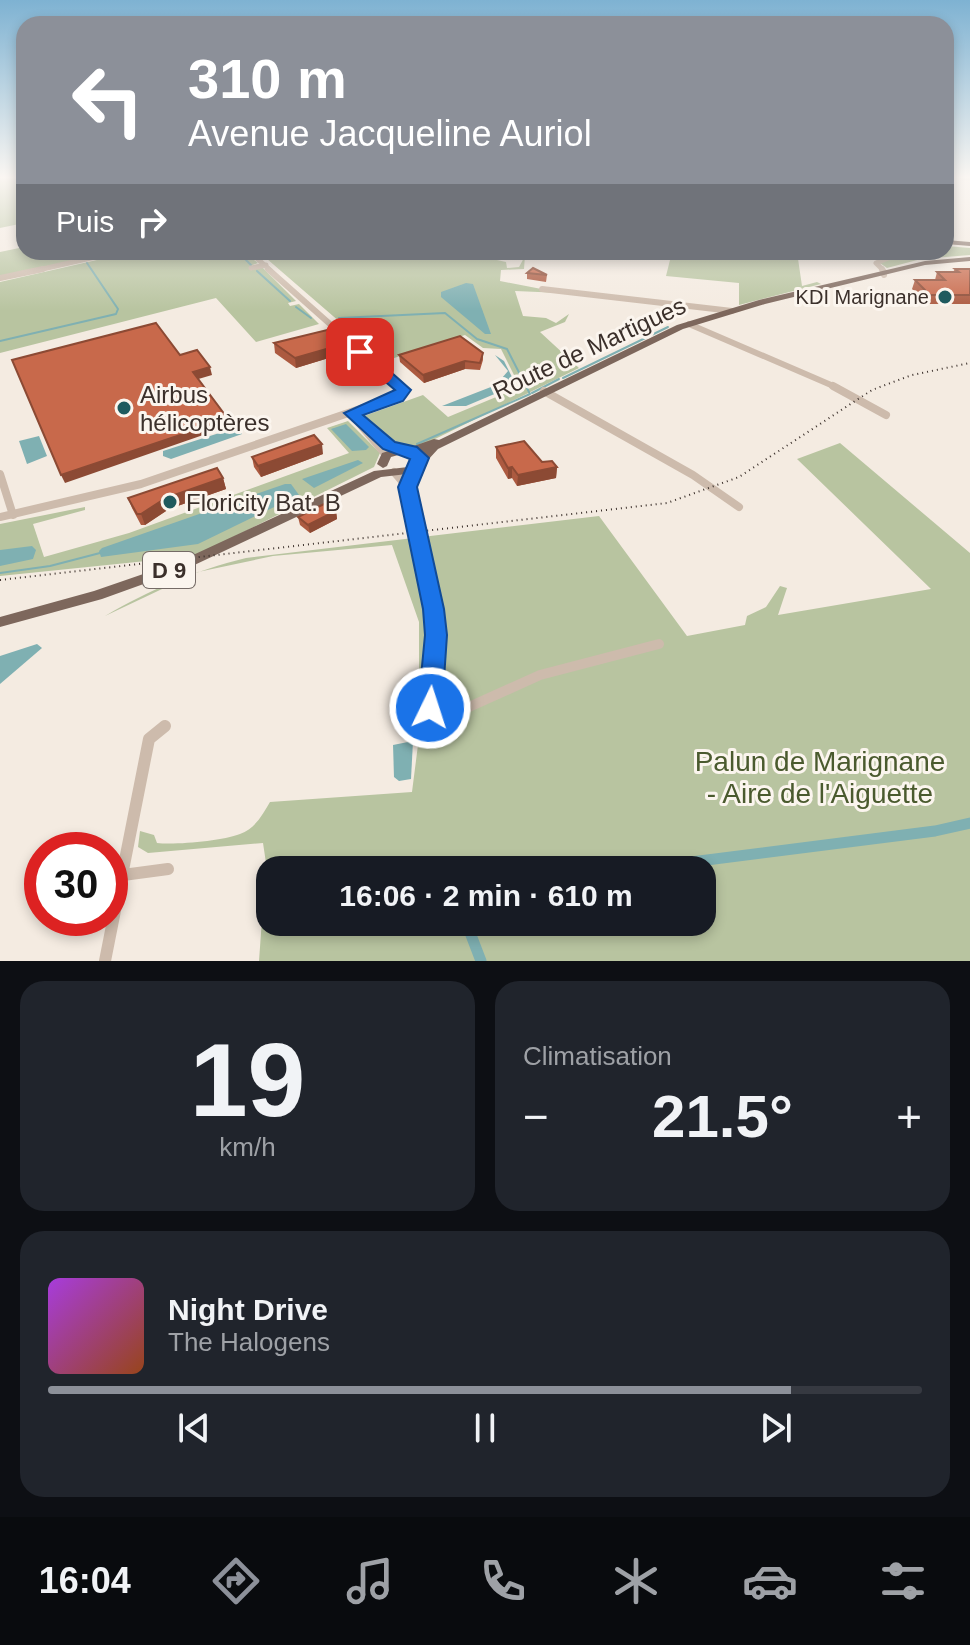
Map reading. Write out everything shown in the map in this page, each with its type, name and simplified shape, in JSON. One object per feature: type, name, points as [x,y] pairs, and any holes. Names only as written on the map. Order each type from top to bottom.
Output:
[{"type":"main road","name":"Route de Martigues","points":[[418,464],[434,447],[481,422],[689,324],[762,302],[930,260]]},
{"type":"main road","name":"Route de Martigues","points":[[384,460],[481,422]]},
{"type":"main road","points":[[384,460],[394,472],[418,464],[406,450]]},
{"type":"main road","name":"D 9","points":[[314,504],[384,460]]},
{"type":"main road","name":"D 9","points":[[0,621],[97,595],[183,565],[378,474],[394,472]]},
{"type":"street","points":[[0,278],[81,260]]},
{"type":"street","points":[[0,517],[141,484],[397,397],[403,390],[260,260]]},
{"type":"street","points":[[883,260],[876,263],[884,272]]},
{"type":"street","points":[[251,268],[266,265]]},
{"type":"street","points":[[542,289],[732,311]]},
{"type":"street","points":[[689,324],[859,397],[886,415]]},
{"type":"street","points":[[544,391],[580,414],[701,477],[739,507]]},
{"type":"street","points":[[352,413],[389,445],[406,450]]},
{"type":"street","points":[[352,413],[384,460]]},
{"type":"street","points":[[407,487],[418,464]]},
{"type":"street","points":[[394,472],[407,487],[434,609],[436,635],[430,704],[433,712],[449,716],[540,675],[659,644]]},
{"type":"street","points":[[0,474],[13,515]]},
{"type":"street","points":[[128,849],[149,739],[165,726]]},
{"type":"street","points":[[128,874],[168,869]]},
{"type":"street","points":[[105,961],[110,936]]},
{"type":"green space","points":[[0,222],[16,222],[16,225],[0,228]]},
{"type":"green space","points":[[954,247],[970,248],[970,255],[954,256]]},
{"type":"green space","points":[[16,249],[16,260],[75,260],[0,276],[0,252]]},
{"type":"green space","points":[[97,260],[254,260],[258,263],[250,266],[263,268],[296,301],[288,303],[290,306],[299,304],[319,324],[256,342],[216,298],[0,353],[0,282]]},
{"type":"green space","points":[[268,260],[497,260],[506,262],[507,268],[519,267],[525,260],[524,269],[501,270],[500,281],[562,293],[515,291],[523,316],[546,318],[556,323],[569,314],[565,322],[540,332],[579,368],[418,446],[394,445],[364,416],[423,395],[448,417],[520,387],[501,349],[483,348],[465,335],[385,361]]},
{"type":"green space","points":[[670,260],[798,260],[802,286],[817,282],[821,284],[739,305],[739,283],[666,276]]},
{"type":"green space","points":[[887,260],[917,260],[887,268],[880,263]]},
{"type":"green space","points":[[348,421],[380,453],[374,467],[195,556],[0,576],[0,524],[85,507],[85,510],[33,524],[44,557],[129,533],[349,453],[327,428]]},
{"type":"green space","name":"Palun de Marignane - Aire de l'Aiguette","points":[[840,443],[970,553],[970,961],[259,961],[261,936],[716,936],[716,856],[265,856],[263,843],[148,853],[138,847],[140,831],[154,835],[157,843],[211,840],[245,832],[258,821],[270,802],[412,792],[419,737],[419,622],[392,545],[273,556],[201,571],[246,558],[599,516],[687,636],[745,625],[747,616],[766,607],[780,586],[787,588],[778,615],[931,589],[797,459]]},
{"type":"green space","points":[[195,573],[105,616],[139,597]]},
{"type":"water","points":[[466,283],[473,284],[491,334],[485,334],[441,297],[441,292]]},
{"type":"water","points":[[495,355],[504,361],[516,385],[466,406],[442,406],[496,385],[508,371]]},
{"type":"water","points":[[346,424],[369,447],[366,450],[352,451],[331,429]]},
{"type":"water","points":[[241,428],[242,434],[171,459],[163,456],[163,451]]},
{"type":"water","points":[[39,436],[47,456],[27,464],[19,441]]},
{"type":"water","points":[[358,460],[363,463],[314,488],[302,479]]},
{"type":"water","points":[[291,484],[299,495],[198,544],[101,557],[99,551],[102,548]]},
{"type":"water","points":[[32,546],[36,550],[33,559],[0,566],[0,550]]},
{"type":"water","points":[[37,644],[42,648],[0,684],[0,656]]},
{"type":"water","points":[[413,741],[411,779],[399,781],[394,777],[393,745]]},
{"type":"building","points":[[533,268],[547,275],[527,273]]},
{"type":"building","points":[[955,269],[970,269],[970,295],[930,295],[915,280],[945,280],[937,272],[959,272]]},
{"type":"building","name":"Airbus hélicoptères","points":[[156,323],[180,355],[197,350],[210,367],[193,372],[228,419],[61,475],[12,360]]},
{"type":"building","points":[[327,330],[344,344],[295,358],[274,343]]},
{"type":"building","points":[[460,336],[483,353],[480,363],[465,361],[423,375],[399,355]]},
{"type":"building","points":[[314,435],[322,444],[258,466],[252,457]]},
{"type":"building","points":[[524,441],[542,462],[552,461],[557,467],[518,475],[512,467],[508,468],[496,447]]},
{"type":"building","points":[[217,468],[223,478],[166,498],[141,514],[137,514],[128,498]]},
{"type":"building","points":[[326,503],[336,511],[308,525],[298,517]]},
{"type":"waterway","points":[[246,260],[251,265]]},
{"type":"waterway","points":[[0,341],[116,314],[118,309],[87,263]]},
{"type":"waterway","points":[[257,271],[290,301]]},
{"type":"waterway","points":[[296,307],[311,318]]},
{"type":"waterway","points":[[339,318],[445,313],[477,339],[507,349],[530,394],[417,444]]},
{"type":"waterway","points":[[563,378],[668,327]]},
{"type":"waterway","points":[[532,393],[559,379]]},
{"type":"waterway","points":[[0,573],[50,566],[100,553]]},
{"type":"waterway","points":[[716,859],[935,831],[970,823]]},
{"type":"waterway","points":[[471,936],[481,961]]},
{"type":"railway","points":[[0,580],[667,503],[739,477],[872,390],[912,375],[970,363]]},
{"type":"place","name":"KDI Marignane","points":[[945,297]]},
{"type":"place","name":"Airbus hélicoptères","points":[[124,408]]},
{"type":"place","name":"Floricity Bat. B","points":[[170,502]]},
{"type":"route","points":[[360,352],[403,390],[397,397],[352,413],[389,445],[411,451],[420,458],[407,487],[434,609],[436,635],[430,708]]}]
